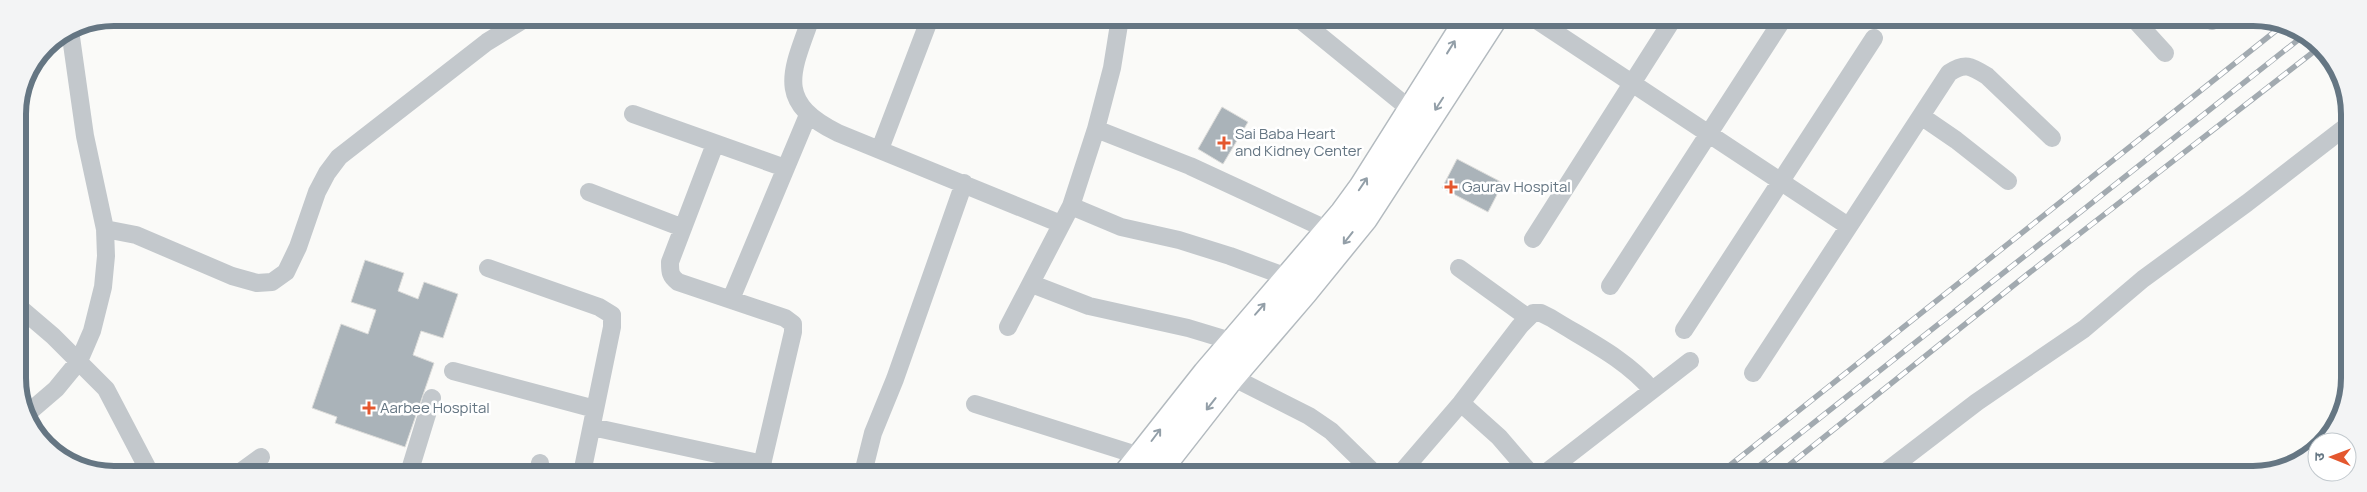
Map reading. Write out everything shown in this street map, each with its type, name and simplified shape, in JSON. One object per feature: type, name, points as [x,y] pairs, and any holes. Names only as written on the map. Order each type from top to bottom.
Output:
[{"type":"main road","points":[[1142,466],[1232,341],[1328,230],[1362,186],[1411,110],[1479,26]]},
{"type":"main road","points":[[1143,466],[1232,377],[1365,218],[1481,26]]},
{"type":"street","points":[[105,229],[136,235],[232,276],[257,283],[272,282],[286,272],[298,247],[317,192],[327,173],[339,157],[487,42],[513,26]]},
{"type":"street","points":[[808,26],[794,65],[792,79],[794,90],[808,115],[838,133],[1061,224]]},
{"type":"street","points":[[880,149],[927,26]]},
{"type":"street","points":[[1008,327],[1071,206],[1096,129],[1112,68],[1119,26]]},
{"type":"street","points":[[1308,26],[1411,110]]},
{"type":"street","points":[[1546,26],[1848,226]]},
{"type":"street","points":[[1533,239],[1669,26]]},
{"type":"street","points":[[1610,286],[1778,26]]},
{"type":"street","points":[[2140,26],[2165,53]]},
{"type":"street","points":[[32,409],[56,389],[79,361],[92,331],[103,287],[106,256],[105,229],[85,136],[71,37]]},
{"type":"street","points":[[1684,330],[1874,38]]},
{"type":"street","points":[[1753,373],[1949,73],[1959,66],[1967,66],[1987,76],[2052,138]]},
{"type":"street","points":[[632,114],[785,168]]},
{"type":"street","points":[[731,299],[808,115]]},
{"type":"street","points":[[1921,116],[1956,140],[2008,181]]},
{"type":"street","points":[[1096,129],[1190,166],[1328,230]]},
{"type":"street","points":[[1893,466],[1977,402],[2084,329],[2143,279],[2247,203],[2341,130]]},
{"type":"street","points":[[715,144],[670,262],[671,277],[678,282],[786,318],[793,324],[793,332],[762,466]]},
{"type":"street","points":[[865,466],[873,433],[898,370],[964,183]]},
{"type":"street","points":[[589,192],[683,228]]},
{"type":"street","points":[[1071,206],[1121,227],[1222,253],[1287,278]]},
{"type":"street","points":[[488,268],[599,307],[612,315],[612,327],[584,466]]},
{"type":"street","points":[[1459,268],[1527,317]]},
{"type":"street","points":[[1032,284],[1089,306],[1188,328],[1232,341]]},
{"type":"street","points":[[26,313],[79,361],[110,396],[146,466]]},
{"type":"street","points":[[1407,466],[1461,403],[1527,317],[1533,313],[1551,318],[1625,364],[1639,375],[1652,390]]},
{"type":"street","points":[[1554,466],[1690,361]]},
{"type":"street","points":[[453,371],[595,409]]},
{"type":"street","points":[[1232,377],[1309,416],[1331,431],[1368,466]]},
{"type":"street","points":[[411,466],[432,398]]},
{"type":"street","points":[[1461,403],[1499,437],[1524,466]]},
{"type":"street","points":[[975,404],[1136,466]]},
{"type":"street","points":[[592,428],[749,466]]},
{"type":"street","points":[[249,466],[261,457]]},
{"type":"building","points":[[1222,107],[1248,122],[1223,164],[1198,149]]},
{"type":"building","points":[[1457,159],[1503,183],[1488,212],[1442,188]]},
{"type":"building","points":[[365,260],[404,273],[398,291],[418,299],[424,282],[458,294],[443,338],[421,331],[413,355],[434,363],[405,447],[335,423],[337,417],[312,408],[341,324],[368,334],[376,310],[351,302]]},
{"type":"railway","points":[[1729,466],[2277,30]]},
{"type":"railway","points":[[1759,466],[2299,39]]},
{"type":"railway","points":[[1788,466],[2029,273],[2314,51]]},
{"type":"place","name":"Sai Baba Heart and Kidney Center","points":[[1224,143]]},
{"type":"place","name":"Gaurav Hospital","points":[[1451,187]]},
{"type":"place","name":"Aarbee Hospital","points":[[369,408]]}]
